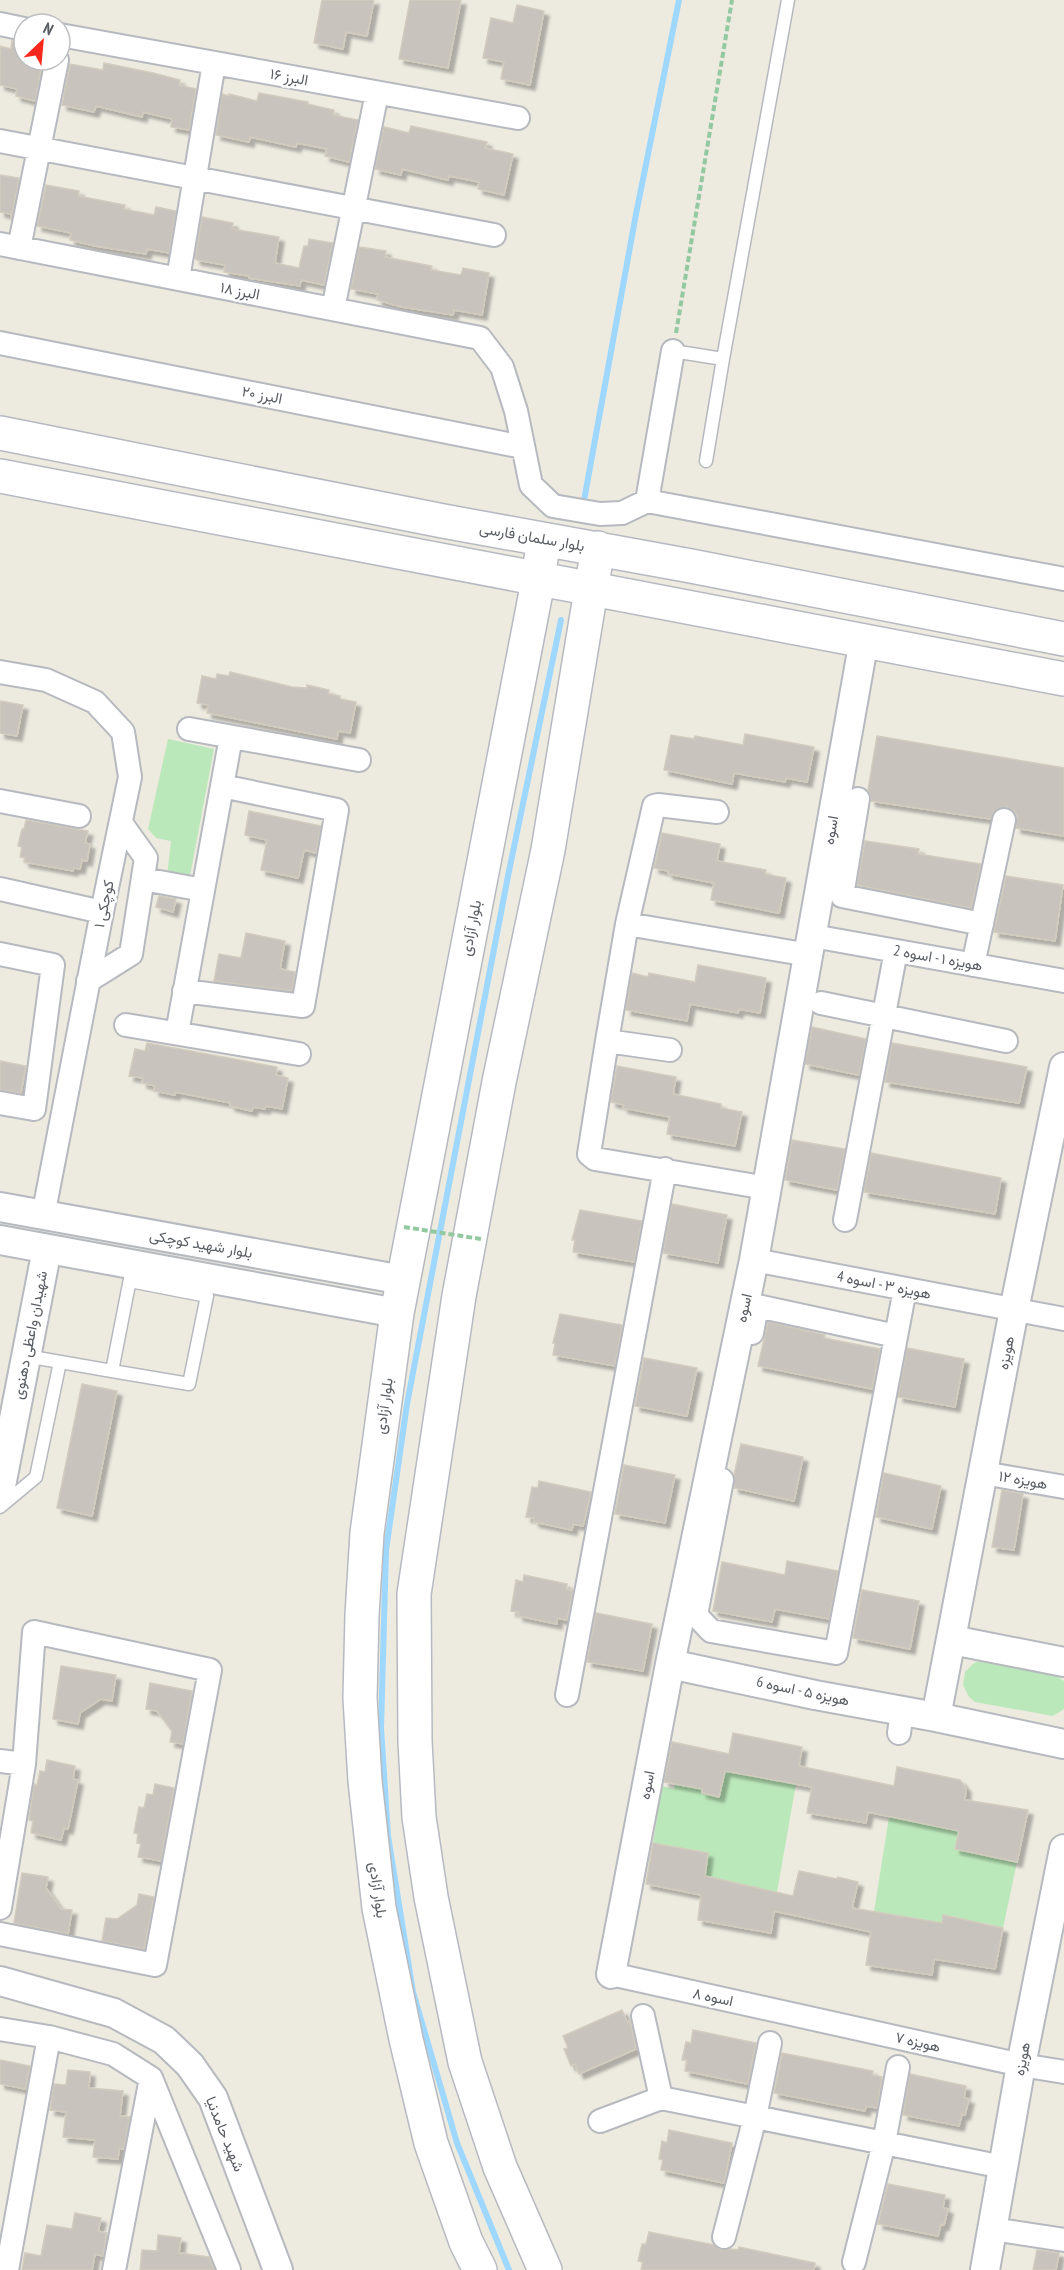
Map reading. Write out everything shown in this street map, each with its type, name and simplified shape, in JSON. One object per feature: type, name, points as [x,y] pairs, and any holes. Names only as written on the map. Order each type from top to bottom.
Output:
[{"type":"main road","name":"بلوار سلمان فارسی","points":[[0,433],[443,521],[598,548],[1064,639]]},
{"type":"main road","points":[[0,476],[1064,679]]},
{"type":"main road","points":[[438,561],[443,521]]},
{"type":"main road","name":"بلوار آزادی","points":[[480,2270],[466,2242],[430,2143],[408,2051],[379,1908],[365,1781],[360,1698],[362,1615],[367,1533],[397,1313],[539,578],[544,540]]},
{"type":"main road","points":[[545,2270],[500,2167],[465,2062],[434,1909],[419,1817],[415,1741],[414,1594],[459,1296],[548,850],[598,548]]},
{"type":"main road","points":[[685,605],[691,566]]},
{"type":"street","name":"البرز ۱۶","points":[[72,41],[214,63],[518,118]]},
{"type":"street","points":[[178,279],[214,63]]},
{"type":"street","points":[[10,246],[40,148],[55,72]]},
{"type":"street","points":[[333,309],[377,93]]},
{"type":"street","points":[[0,141],[494,235]]},
{"type":"street","name":"البرز ۱۸","points":[[10,246],[480,338],[502,367],[516,411],[523,447]]},
{"type":"street","name":"البرز ۲۰","points":[[0,343],[523,447]]},
{"type":"street","points":[[647,501],[673,351]]},
{"type":"street","points":[[523,447],[531,485],[553,506],[600,514],[622,513],[647,501],[1064,579]]},
{"type":"street","name":"اسوه","points":[[611,1974],[670,1664],[754,1260],[864,640]]},
{"type":"street","name":"کوچکی ۱","points":[[0,672],[46,680],[95,702],[123,732],[130,777],[43,1216]]},
{"type":"street","points":[[189,729],[359,760]]},
{"type":"street","points":[[177,1033],[231,737]]},
{"type":"street","points":[[184,991],[303,1006],[337,810],[222,786]]},
{"type":"street","points":[[858,799],[842,896],[982,924]]},
{"type":"street","points":[[0,801],[79,816]]},
{"type":"street","points":[[717,812],[654,806],[627,924],[589,1154],[595,1158],[767,1188]]},
{"type":"street","points":[[973,965],[1004,820]]},
{"type":"street","points":[[88,981],[131,954],[146,858],[121,823]]},
{"type":"street","points":[[143,879],[203,890]]},
{"type":"street","points":[[0,889],[102,912]]},
{"type":"street","name":"هویزه ۱ - اسوه 2","points":[[627,924],[811,945],[896,951],[1064,981]]},
{"type":"street","points":[[845,1220],[896,951]]},
{"type":"street","points":[[0,954],[53,965],[34,1108],[0,1103]]},
{"type":"street","points":[[821,1003],[1006,1041]]},
{"type":"street","points":[[126,1025],[298,1054]]},
{"type":"street","points":[[608,1041],[670,1050]]},
{"type":"street","name":"هویزه","points":[[936,1717],[1014,1310],[1055,1158],[1064,1067]]},
{"type":"street","points":[[567,1695],[665,1169]]},
{"type":"street","name":"بلوار شهید کوچکی","points":[[0,1207],[403,1280]]},
{"type":"street","points":[[0,1240],[47,1249],[131,1273],[345,1303],[397,1313]]},
{"type":"street","name":"شهیدان واعظی دهنوی","points":[[0,1491],[47,1249]]},
{"type":"street","name":"هویزه ۳ - اسوه 4","points":[[754,1260],[1064,1319]]},
{"type":"street","points":[[345,1303],[353,1297],[357,1288],[356,1279],[351,1271]]},
{"type":"street","points":[[896,1336],[757,1306],[696,1615],[711,1631],[836,1653],[905,1289]]},
{"type":"street","name":"هویزه ۱۲","points":[[983,1473],[1064,1487]]},
{"type":"street","points":[[0,1908],[24,1764],[34,1632],[210,1670],[155,1965],[0,1934]]},
{"type":"street","points":[[952,1640],[1064,1662]]},
{"type":"street","name":"هویزه ۵ - اسوه 6","points":[[670,1664],[901,1722],[936,1717]]},
{"type":"street","points":[[936,1717],[1064,1744]]},
{"type":"street","points":[[0,1761],[24,1764]]},
{"type":"street","name":"هویزه","points":[[985,2270],[1021,2065],[1058,1906],[1064,1849]]},
{"type":"street","name":"اسوه ۸","points":[[611,1974],[816,2019]]},
{"type":"street","name":"شهید حامدنیا","points":[[0,1981],[114,2013],[164,2040],[190,2065],[213,2098],[278,2270]]},
{"type":"street","points":[[643,2016],[661,2098]]},
{"type":"street","name":"هویزه ۷","points":[[816,2019],[1021,2065],[1064,2072]]},
{"type":"street","points":[[0,2029],[49,2037],[113,2054],[151,2078],[229,2270]]},
{"type":"street","points":[[7,2270],[49,2037]]},
{"type":"street","points":[[724,2236],[770,2043]]},
{"type":"street","points":[[854,2262],[884,2143],[898,2067]]},
{"type":"street","points":[[114,2270],[151,2078]]},
{"type":"street","points":[[600,2121],[661,2098],[1003,2167]]},
{"type":"street","points":[[992,2229],[1064,2240]]},
{"type":"lane","points":[[706,461],[788,0]]},
{"type":"lane","points":[[673,351],[723,359]]},
{"type":"lane","points":[[27,1356],[112,1371],[189,1384],[207,1296],[131,1273],[112,1371]]},
{"type":"lane","points":[[0,1507],[36,1477],[60,1362]]},
{"type":"path","points":[[673,351],[732,0]]},
{"type":"path","points":[[404,1227],[481,1239]]},
{"type":"green space","points":[[168,739],[214,749],[189,881],[167,877],[171,841],[156,838],[148,829]]},
{"type":"green space","points":[[981,1660],[1051,1672],[1064,1681],[1064,1709],[1053,1716],[975,1702],[969,1697],[963,1685],[965,1672]]},
{"type":"green space","points":[[725,1771],[796,1784],[777,1892],[705,1876],[708,1853],[690,1849],[689,1855],[665,1851],[666,1845],[653,1843],[662,1786],[674,1789],[675,1784],[702,1789],[702,1793],[719,1797]]},
{"type":"green space","points":[[889,1817],[959,1831],[956,1849],[970,1852],[972,1845],[997,1857],[1017,1862],[1003,1928],[985,1923],[982,1928],[957,1923],[957,1917],[944,1915],[942,1923],[908,1917],[906,1923],[874,1912]]},
{"type":"building","points":[[322,0],[374,0],[367,36],[346,32],[343,49],[314,43]]},
{"type":"building","points":[[410,0],[461,0],[448,68],[399,59]]},
{"type":"building","points":[[517,5],[544,11],[530,85],[501,79],[504,62],[483,58],[491,18],[513,23]]},
{"type":"building","points":[[12,40],[12,72],[41,72],[35,101],[16,96],[17,89],[0,85],[0,46],[11,49]]},
{"type":"building","points":[[104,63],[180,80],[179,85],[196,89],[189,130],[171,127],[172,119],[143,112],[142,117],[96,106],[94,112],[62,105],[68,72],[72,72],[72,64],[103,70]]},
{"type":"building","points":[[259,93],[308,102],[307,104],[334,110],[333,115],[358,120],[349,162],[325,156],[327,149],[297,143],[296,147],[250,137],[249,142],[216,135],[222,94],[257,101]]},
{"type":"building","points":[[411,126],[487,142],[485,148],[513,154],[504,195],[478,189],[479,182],[449,176],[448,180],[402,169],[401,175],[375,169],[384,127],[409,133]]},
{"type":"building","points":[[0,175],[19,178],[11,220],[11,214],[0,212]]},
{"type":"building","points":[[46,185],[79,191],[78,196],[125,205],[124,209],[154,215],[156,207],[176,211],[169,253],[147,249],[146,254],[95,246],[70,240],[71,233],[37,226]]},
{"type":"building","points":[[202,217],[233,223],[232,229],[279,237],[275,263],[299,268],[304,246],[308,246],[309,239],[333,243],[324,285],[301,280],[300,286],[249,278],[249,276],[224,272],[225,265],[197,260],[195,258]]},
{"type":"building","points":[[359,247],[386,251],[385,257],[432,266],[431,270],[461,275],[463,268],[489,273],[482,315],[454,310],[453,315],[402,307],[377,300],[378,294],[351,289]]},
{"type":"building","points":[[230,672],[292,687],[307,688],[307,685],[329,690],[328,694],[356,702],[350,733],[338,731],[337,739],[207,713],[208,705],[197,703],[202,676],[216,679],[217,674],[229,676]]},
{"type":"building","points":[[0,701],[23,705],[17,736],[0,733]]},
{"type":"building","points":[[745,734],[814,747],[807,782],[786,778],[785,782],[734,773],[732,784],[664,770],[671,735],[694,739],[695,736],[743,745]]},
{"type":"building","points":[[877,736],[1064,768],[1064,836],[1016,828],[1017,815],[1006,807],[994,811],[990,819],[871,801],[868,790]]},
{"type":"building","points":[[249,811],[321,826],[316,853],[304,850],[298,878],[261,870],[267,840],[245,835]]},
{"type":"building","points":[[26,820],[88,831],[85,843],[90,844],[87,861],[82,860],[80,869],[74,868],[73,871],[24,862],[25,858],[20,857],[22,847],[18,846]]},
{"type":"building","points":[[662,833],[720,844],[717,861],[766,870],[765,874],[786,878],[779,913],[711,900],[714,883],[668,874],[668,871],[654,868]]},
{"type":"building","points":[[865,841],[919,849],[918,854],[981,864],[971,908],[857,885]]},
{"type":"building","points":[[1006,876],[1063,885],[1055,941],[994,932]]},
{"type":"building","points":[[159,896],[176,899],[173,912],[156,907]]},
{"type":"building","points":[[246,933],[285,941],[280,969],[295,972],[292,991],[214,981],[219,954],[241,958]]},
{"type":"building","points":[[698,965],[766,978],[760,1013],[739,1009],[738,1013],[690,1004],[687,1021],[626,1010],[632,973],[648,977],[649,973],[695,982]]},
{"type":"building","points":[[812,1027],[866,1039],[859,1075],[805,1064]]},
{"type":"building","points":[[147,1043],[277,1067],[276,1075],[288,1078],[282,1109],[266,1106],[265,1109],[253,1107],[252,1111],[230,1106],[231,1103],[175,1092],[175,1095],[154,1091],[155,1086],[142,1083],[143,1078],[129,1076],[135,1049],[145,1051]]},
{"type":"building","points":[[892,1043],[1027,1067],[1019,1103],[885,1082]]},
{"type":"building","points":[[0,1061],[26,1066],[21,1093],[0,1090]]},
{"type":"building","points":[[617,1066],[676,1077],[673,1094],[721,1104],[721,1108],[742,1112],[735,1146],[667,1134],[670,1117],[623,1108],[624,1105],[611,1102]]},
{"type":"building","points":[[792,1140],[845,1149],[837,1190],[785,1180]]},
{"type":"building","points":[[871,1153],[1001,1178],[995,1214],[864,1192]]},
{"type":"building","points":[[672,1204],[727,1215],[718,1263],[663,1253]]},
{"type":"building","points":[[580,1210],[642,1221],[634,1262],[573,1252],[575,1240],[572,1240]]},
{"type":"building","points":[[560,1314],[622,1325],[615,1366],[553,1355],[555,1344],[553,1343]]},
{"type":"building","points":[[768,1322],[825,1335],[824,1338],[880,1349],[872,1389],[758,1366]]},
{"type":"building","points":[[907,1348],[964,1359],[955,1407],[898,1397]]},
{"type":"building","points":[[644,1358],[697,1368],[687,1416],[635,1406]]},
{"type":"building","points":[[82,1384],[117,1391],[92,1516],[57,1508]]},
{"type":"building","points":[[741,1444],[803,1457],[794,1501],[734,1488],[734,1475]]},
{"type":"building","points":[[624,1465],[675,1475],[665,1523],[615,1514]]},
{"type":"building","points":[[884,1473],[941,1486],[932,1529],[876,1517]]},
{"type":"building","points":[[539,1481],[591,1492],[583,1526],[573,1524],[572,1530],[534,1522],[534,1518],[526,1517],[532,1487],[538,1488]]},
{"type":"building","points":[[1002,1490],[1023,1494],[1014,1550],[992,1547]]},
{"type":"building","points":[[787,1561],[838,1571],[829,1619],[775,1609],[772,1622],[713,1611],[722,1562],[785,1575]]},
{"type":"building","points":[[524,1575],[567,1584],[566,1589],[573,1591],[567,1620],[557,1618],[557,1624],[518,1616],[519,1612],[511,1611],[516,1580],[523,1582]]},
{"type":"building","points":[[862,1590],[919,1601],[910,1649],[853,1638]]},
{"type":"building","points":[[596,1613],[652,1624],[643,1671],[587,1662]]},
{"type":"building","points":[[61,1666],[116,1675],[112,1701],[101,1699],[80,1713],[78,1724],[53,1719]]},
{"type":"building","points":[[150,1683],[192,1691],[183,1744],[170,1742],[172,1731],[157,1711],[146,1709]]},
{"type":"building","points":[[733,1733],[802,1747],[799,1766],[894,1786],[897,1767],[960,1780],[966,1788],[965,1800],[1028,1810],[1017,1862],[955,1849],[959,1831],[868,1812],[866,1823],[807,1813],[812,1787],[725,1771],[719,1797],[702,1793],[702,1789],[664,1782],[672,1742],[729,1754]]},
{"type":"building","points":[[47,1760],[75,1766],[73,1779],[78,1780],[68,1829],[64,1828],[61,1840],[31,1833],[33,1821],[29,1820],[34,1784],[37,1785],[40,1771],[45,1772]]},
{"type":"building","points":[[155,1784],[174,1788],[161,1861],[138,1857],[141,1844],[137,1843],[138,1834],[134,1833],[139,1807],[144,1808],[147,1794],[153,1795]]},
{"type":"building","points":[[653,1843],[708,1853],[705,1876],[793,1896],[799,1871],[837,1879],[838,1877],[858,1882],[852,1908],[942,1923],[943,1915],[1003,1928],[995,1969],[934,1959],[932,1975],[866,1965],[871,1932],[774,1911],[771,1933],[698,1920],[701,1895],[646,1884]]},
{"type":"building","points":[[22,1873],[48,1877],[46,1888],[61,1909],[72,1910],[68,1934],[14,1923]]},
{"type":"building","points":[[139,1894],[154,1897],[144,1949],[102,1941],[106,1918],[117,1919],[137,1905]]},
{"type":"building","points":[[622,2010],[627,2022],[630,2021],[636,2049],[579,2074],[575,2064],[571,2066],[564,2049],[568,2048],[563,2036]]},
{"type":"building","points":[[693,2030],[756,2043],[748,2084],[685,2071],[687,2060],[682,2060],[686,2042],[691,2043]]},
{"type":"building","points":[[782,2053],[873,2071],[872,2075],[882,2077],[877,2108],[866,2106],[865,2111],[774,2093]]},
{"type":"building","points":[[0,2060],[30,2066],[26,2089],[0,2084]]},
{"type":"building","points":[[68,2070],[90,2072],[89,2088],[123,2091],[120,2116],[130,2117],[124,2149],[119,2149],[118,2159],[93,2157],[95,2140],[63,2137],[66,2112],[50,2110],[54,2084],[66,2085]]},
{"type":"building","points":[[910,2074],[966,2086],[964,2098],[969,2099],[965,2115],[962,2114],[959,2126],[903,2115]]},
{"type":"building","points":[[669,2130],[732,2143],[724,2183],[661,2170],[663,2160],[659,2159],[662,2141],[667,2143]]},
{"type":"building","points":[[888,2184],[945,2195],[943,2208],[948,2209],[944,2225],[941,2224],[938,2236],[878,2224]]},
{"type":"building","points":[[75,2213],[101,2218],[98,2231],[107,2233],[103,2256],[95,2254],[92,2270],[22,2270],[25,2253],[41,2256],[47,2225],[72,2229]]},
{"type":"building","points":[[649,2232],[714,2245],[721,2250],[738,2250],[739,2247],[815,2263],[814,2270],[641,2270],[643,2262],[638,2261],[642,2244],[646,2244]]},
{"type":"building","points":[[158,2235],[181,2238],[179,2253],[209,2257],[214,2270],[140,2270],[142,2250],[157,2251]]},
{"type":"building","points":[[1037,2250],[1059,2253],[1056,2270],[1033,2270]]},
{"type":"waterway","points":[[583,506],[636,214],[679,0]]},
{"type":"waterway","points":[[509,2270],[457,2143],[413,1992],[388,1836],[381,1728],[386,1550],[407,1404],[508,876],[561,620]]}]
